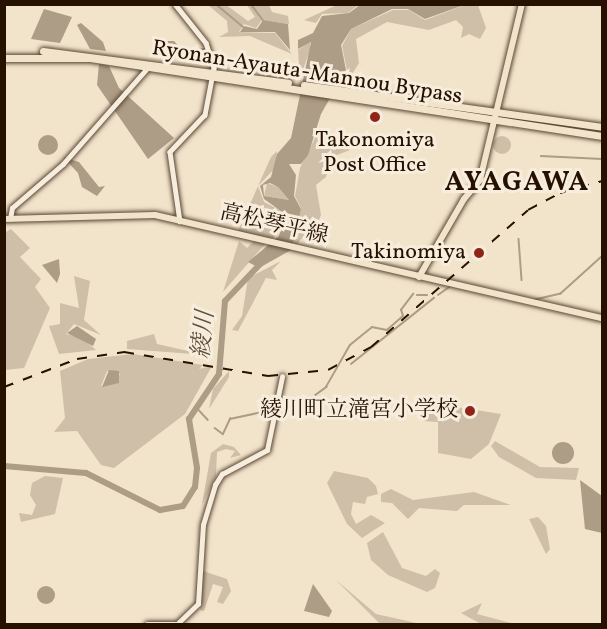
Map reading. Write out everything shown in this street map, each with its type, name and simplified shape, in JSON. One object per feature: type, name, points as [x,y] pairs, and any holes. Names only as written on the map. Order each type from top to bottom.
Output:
[{"type":"highway","name":"Ryonan-Ayauta-Mannou Bypass","points":[[4,56],[62,51],[343,93],[496,121],[603,136]]},
{"type":"highway","name":"Ryonan-Ayauta-Mannou Bypass","points":[[343,93],[603,127]]},
{"type":"main road","points":[[483,178],[522,4]]},
{"type":"main road","points":[[419,277],[490,166],[487,155]]},
{"type":"main road","name":"高松琴平線","points":[[7,219],[146,215],[603,318]]},
{"type":"street","points":[[175,4],[206,43],[214,74],[202,121],[170,152],[180,221]]},
{"type":"street","points":[[7,219],[12,208],[73,154],[128,93],[150,64]]},
{"type":"street","points":[[147,624],[177,624],[198,604],[203,525],[215,485],[222,474],[267,450],[282,377]]},
{"type":"shaded area","points":[[208,5],[226,5],[248,21],[255,17],[247,5],[269,5],[272,12],[288,16],[289,24],[262,20],[256,28],[244,24],[239,32],[275,33],[292,54],[250,36],[219,37],[228,32],[227,21]]},
{"type":"shaded area","points":[[337,5],[358,5],[348,13],[322,14],[316,23],[304,20]]},
{"type":"shaded area","points":[[360,5],[464,5],[425,19],[408,9],[392,9],[351,29],[341,45],[346,70],[321,114],[308,155],[301,164],[289,164],[296,175],[294,196],[301,209],[291,250],[259,268],[248,262],[278,237],[288,216],[264,199],[260,186],[271,177],[277,154],[291,138],[311,42],[298,49],[298,40],[313,33],[322,16],[349,13]],"holes":[[[270,183],[278,187],[289,200],[264,196],[263,185]]]},
{"type":"shaded area","points":[[465,5],[478,5],[486,28],[480,39],[469,34],[461,38],[463,27],[456,20],[429,30],[387,22],[356,39],[359,63],[344,87],[335,86],[347,70],[342,46],[351,29],[393,10],[409,10],[425,20]]},
{"type":"shaded area","points":[[44,9],[72,17],[60,43],[31,39]]},
{"type":"shaded area","points":[[263,20],[288,24],[290,50],[275,32],[240,32],[244,26],[257,29]]},
{"type":"shaded area","points":[[81,23],[103,42],[106,51],[90,49],[77,25]]},
{"type":"shaded area","points":[[163,41],[174,41],[182,50],[205,48],[211,64],[194,63]]},
{"type":"shaded area","points":[[310,42],[310,50],[300,78],[298,50]]},
{"type":"shaded area","points":[[99,64],[109,66],[119,88],[174,138],[148,159],[97,85]]},
{"type":"shaded area","points":[[317,134],[350,150],[332,157],[326,177],[316,185],[321,215],[316,227],[309,228],[308,240],[301,239],[297,245],[292,243],[301,208],[295,196],[300,168]]},
{"type":"shaded area","points":[[44,135],[52,135],[58,141],[58,149],[52,155],[44,155],[38,149],[38,141]]},
{"type":"shaded area","points":[[502,136],[510,141],[511,145],[506,153],[502,154],[494,149],[493,145],[498,137]]},
{"type":"shaded area","points":[[277,151],[276,167],[258,186],[271,157]]},
{"type":"shaded area","points":[[63,157],[79,162],[99,187],[105,186],[97,196],[82,187],[78,173]]},
{"type":"shaded area","points":[[267,183],[278,187],[289,200],[264,196]]},
{"type":"shaded area","points":[[258,186],[264,202],[286,213],[282,230],[271,239],[238,231]]},
{"type":"shaded area","points":[[11,229],[30,248],[20,257],[41,279],[35,287],[50,308],[24,368],[5,370],[4,233]]},
{"type":"shaded area","points":[[239,241],[247,248],[254,241],[265,244],[223,292]]},
{"type":"shaded area","points":[[59,259],[60,274],[57,283],[42,265]]},
{"type":"shaded area","points":[[281,261],[272,270],[277,280],[266,278],[238,331],[232,330],[242,316],[248,278]]},
{"type":"shaded area","points":[[74,276],[90,281],[84,320],[101,335],[74,324],[66,334],[81,337],[96,350],[59,354],[49,326],[60,324],[60,303],[79,308]]},
{"type":"shaded area","points":[[77,326],[96,339],[93,346],[67,333]]},
{"type":"shaded area","points":[[154,334],[157,344],[206,355],[127,349],[127,341]]},
{"type":"shaded area","points":[[133,354],[203,365],[199,369],[212,366],[185,414],[114,468],[101,465],[77,431],[54,432],[65,418],[60,371],[88,359]],"holes":[[[107,371],[120,374],[115,383],[101,386]]]},
{"type":"shaded area","points":[[109,370],[119,371],[119,383],[102,387]]},
{"type":"shaded area","points":[[229,371],[229,377],[209,409],[213,389]]},
{"type":"shaded area","points":[[427,404],[501,414],[489,444],[471,459],[438,453],[438,422],[423,421]]},
{"type":"shaded area","points":[[495,441],[540,467],[579,468],[576,480],[536,478],[499,457],[491,446]]},
{"type":"shaded area","points":[[563,442],[571,445],[574,453],[571,461],[563,464],[555,461],[552,453],[555,445]]},
{"type":"shaded area","points":[[223,444],[234,447],[241,455],[230,458],[235,451],[226,449],[217,452],[216,476],[202,505],[211,453]]},
{"type":"shaded area","points":[[334,471],[368,478],[376,486],[378,494],[367,497],[365,504],[353,502],[351,514],[356,524],[371,515],[385,523],[362,538],[347,524],[327,483]]},
{"type":"shaded area","points":[[45,476],[63,478],[55,514],[21,522],[19,513],[32,515],[36,505],[30,495],[32,483]]},
{"type":"shaded area","points":[[580,480],[602,496],[602,533],[585,529]]},
{"type":"shaded area","points":[[391,489],[413,500],[474,492],[511,505],[464,505],[457,511],[419,508],[408,519],[392,503],[381,502],[381,494]]},
{"type":"shaded area","points":[[538,517],[546,526],[550,549],[546,554],[529,519]]},
{"type":"shaded area","points":[[383,532],[402,568],[426,576],[435,569],[440,573],[435,588],[427,592],[388,575],[371,560],[367,543]]},
{"type":"shaded area","points":[[203,571],[227,579],[231,591],[223,604],[217,602],[223,587],[213,584],[204,611],[200,610]]},
{"type":"shaded area","points":[[336,580],[376,614],[421,624],[380,624]]},
{"type":"shaded area","points":[[313,584],[332,611],[329,617],[304,611]]},
{"type":"shaded area","points":[[42,586],[50,586],[55,591],[53,602],[42,604],[37,599],[37,591]]},
{"type":"shaded area","points":[[482,603],[477,614],[515,624],[481,624],[461,613]]},
{"type":"waterway","points":[[216,4],[243,27]]},
{"type":"waterway","points":[[251,4],[263,20]]},
{"type":"waterway","points":[[541,156],[602,159]]},
{"type":"waterway","points":[[519,239],[522,280]]},
{"type":"waterway","points":[[533,300],[560,294],[602,256]]},
{"type":"waterway","name":"綾川","points":[[4,466],[86,473],[160,510],[183,506],[195,487],[197,468],[189,419],[219,374],[225,301],[262,262]]},
{"type":"waterway","points":[[438,295],[451,286]]},
{"type":"waterway","points":[[283,403],[303,404],[326,387],[350,345],[372,327],[387,330],[403,316],[401,310],[413,294]]},
{"type":"waterway","points":[[417,295],[427,295]]},
{"type":"waterway","points":[[351,364],[434,298]]},
{"type":"waterway","points":[[197,408],[208,420]]},
{"type":"waterway","points":[[215,428],[223,434],[230,419],[272,410]]},
{"type":"railway","points":[[4,387],[77,359],[124,352],[268,376],[328,370],[371,347],[528,210],[560,193],[602,181]]},
{"type":"place","name":"Takonomiya Post Office","points":[[375,117]]},
{"type":"place","name":"Takinomiya","points":[[479,253]]},
{"type":"place","name":"綾川町立滝宮小学校","points":[[470,411]]},
{"type":"district","name":"AYAGAWA","points":[[517,183]]}]
